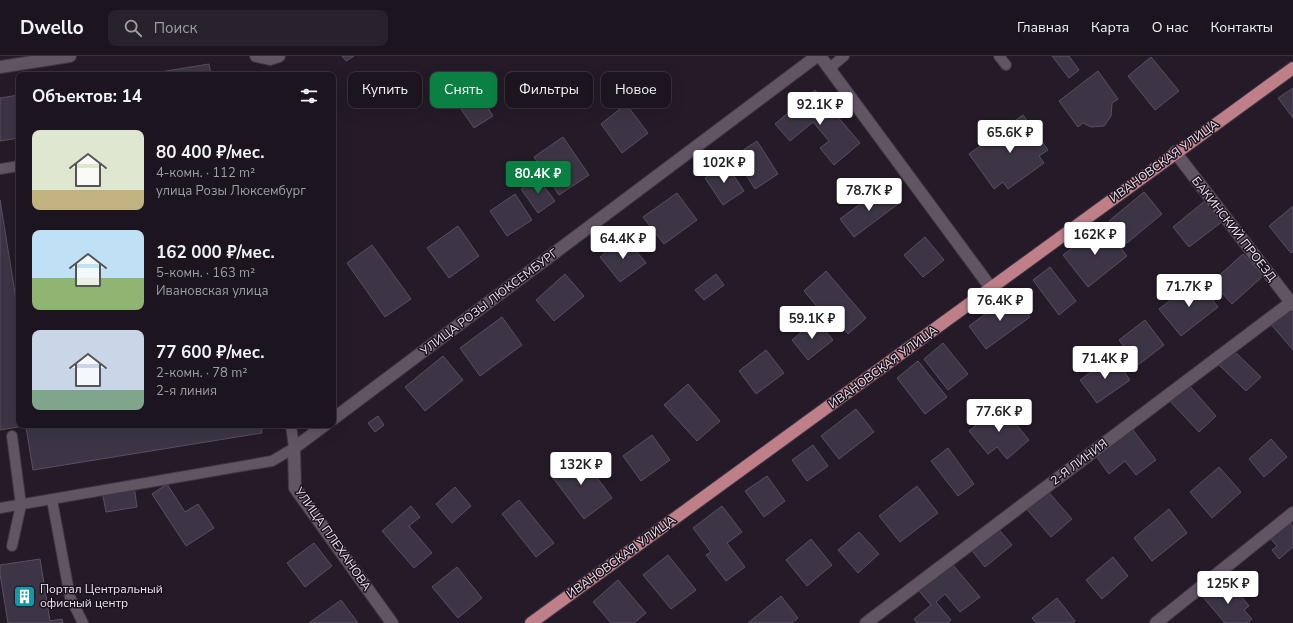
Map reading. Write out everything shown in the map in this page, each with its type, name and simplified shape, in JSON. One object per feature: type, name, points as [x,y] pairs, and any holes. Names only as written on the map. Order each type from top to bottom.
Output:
[{"type":"main road","name":"ИВАНОВСКАЯ УЛИЦА","points":[[531,623],[1175,152],[1293,68]]},
{"type":"street","points":[[0,68],[70,56]]},
{"type":"street","points":[[256,56],[270,59],[279,56]]},
{"type":"street","name":"УЛИЦА РОЗЫ ЛЮКСЕМБУРГ","points":[[336,417],[817,56]]},
{"type":"street","points":[[820,56],[990,288]]},
{"type":"street","name":"БАКИНСКИЙ ПРОЕЗД","points":[[1175,152],[1292,303]]},
{"type":"street","name":"2-Я ЛИНИЯ","points":[[866,623],[1292,303]]},
{"type":"street","points":[[294,448],[321,428]]},
{"type":"street","name":"УЛИЦА ПЛЕХАНОВА","points":[[294,448],[295,488],[392,623]]},
{"type":"street","points":[[1156,623],[1293,513]]},
{"type":"lane","points":[[830,68],[844,56]]},
{"type":"lane","points":[[999,56],[1006,65]]},
{"type":"lane","points":[[0,169],[16,166]]},
{"type":"lane","points":[[0,508],[272,460],[294,448],[291,428]]},
{"type":"lane","points":[[12,436],[21,505],[12,546]]},
{"type":"lane","points":[[52,500],[70,597],[83,623]]},
{"type":"building","points":[[342,56],[354,56],[346,61]]},
{"type":"building","points":[[1052,56],[1069,56],[1079,70],[1069,78]]},
{"type":"building","points":[[1151,57],[1179,91],[1155,110],[1128,76]]},
{"type":"building","points":[[209,64],[210,72],[160,72]]},
{"type":"building","points":[[1098,71],[1118,99],[1112,103],[1111,116],[1104,126],[1091,127],[1083,123],[1078,127],[1059,101]]},
{"type":"building","points":[[1293,88],[1293,118],[1278,98]]},
{"type":"building","points":[[815,90],[860,143],[834,165],[820,148],[829,141],[813,122],[790,141],[775,124]]},
{"type":"building","points":[[16,95],[16,138],[0,141],[0,98]]},
{"type":"building","points":[[488,108],[493,116],[474,128],[461,109]]},
{"type":"building","points":[[621,108],[629,108],[648,133],[622,153],[601,124]]},
{"type":"building","points":[[1023,115],[1048,150],[1039,156],[1044,163],[1008,189],[1003,182],[994,189],[969,154]]},
{"type":"building","points":[[563,137],[589,175],[559,195],[534,157]]},
{"type":"building","points":[[757,141],[778,174],[755,189],[734,156]]},
{"type":"building","points":[[726,164],[744,191],[723,205],[705,178]]},
{"type":"building","points":[[537,177],[555,201],[538,213],[521,189]]},
{"type":"building","points":[[884,186],[898,204],[854,237],[840,219]]},
{"type":"building","points":[[1144,192],[1162,214],[1127,243],[1109,221]]},
{"type":"building","points":[[677,193],[697,220],[664,244],[643,217]]},
{"type":"building","points":[[515,194],[532,220],[507,236],[490,211]]},
{"type":"building","points":[[0,200],[16,299],[16,427],[0,430]]},
{"type":"building","points":[[1206,200],[1223,221],[1189,247],[1173,227]]},
{"type":"building","points":[[1293,206],[1293,251],[1291,253],[1269,226]]},
{"type":"building","points":[[1103,225],[1127,256],[1088,287],[1063,255]]},
{"type":"building","points":[[458,226],[479,256],[449,278],[427,248]]},
{"type":"building","points":[[625,237],[646,263],[620,282],[600,257]]},
{"type":"building","points":[[925,237],[944,260],[923,277],[904,255]]},
{"type":"building","points":[[372,245],[411,299],[385,317],[347,263]]},
{"type":"building","points":[[1243,254],[1263,276],[1232,304],[1212,282]]},
{"type":"building","points":[[1050,267],[1076,301],[1059,315],[1033,280]]},
{"type":"building","points":[[826,271],[866,318],[848,334],[834,317],[829,321],[804,291]]},
{"type":"building","points":[[565,274],[584,296],[554,321],[536,300]]},
{"type":"building","points":[[716,274],[724,285],[704,300],[695,290]]},
{"type":"building","points":[[1197,280],[1218,307],[1181,336],[1159,309]]},
{"type":"building","points":[[1013,294],[1030,317],[986,349],[969,326]]},
{"type":"building","points":[[1293,308],[1293,350],[1269,322]]},
{"type":"building","points":[[502,317],[522,345],[480,376],[460,348]]},
{"type":"building","points":[[816,320],[833,340],[808,360],[792,340]]},
{"type":"building","points":[[1145,320],[1164,345],[1138,365],[1119,340]]},
{"type":"building","points":[[943,343],[968,374],[948,390],[924,359]]},
{"type":"building","points":[[766,350],[784,373],[756,394],[739,371]]},
{"type":"building","points":[[1233,350],[1261,377],[1246,391],[1219,365]]},
{"type":"building","points":[[443,356],[463,380],[425,411],[405,387]]},
{"type":"building","points":[[1113,356],[1130,380],[1097,403],[1080,380]]},
{"type":"building","points":[[918,361],[947,397],[925,414],[897,378]]},
{"type":"building","points":[[1187,383],[1216,416],[1199,432],[1169,400]]},
{"type":"building","points":[[688,384],[720,421],[697,441],[664,405]]},
{"type":"building","points":[[1000,405],[1029,440],[1007,459],[997,447],[988,454],[969,431]]},
{"type":"building","points":[[856,409],[874,432],[839,459],[821,436]]},
{"type":"building","points":[[378,416],[384,425],[375,432],[368,423]]},
{"type":"building","points":[[1126,421],[1156,460],[1136,475],[1125,461],[1109,474],[1091,449]]},
{"type":"building","points":[[26,428],[261,428],[262,433],[33,470]]},
{"type":"building","points":[[652,435],[670,460],[641,481],[623,456]]},
{"type":"building","points":[[1271,439],[1287,457],[1264,477],[1249,459]]},
{"type":"building","points":[[813,445],[828,466],[807,481],[792,460]]},
{"type":"building","points":[[948,448],[974,484],[958,496],[931,461]]},
{"type":"building","points":[[579,453],[612,498],[584,519],[550,474]]},
{"type":"building","points":[[1219,467],[1241,492],[1212,518],[1190,492]]},
{"type":"building","points":[[767,476],[785,501],[764,517],[745,491]]},
{"type":"building","points":[[167,484],[185,512],[198,504],[214,528],[186,546],[152,494]]},
{"type":"building","points":[[134,486],[137,507],[106,512],[102,491]]},
{"type":"building","points":[[917,486],[938,513],[900,542],[879,516]]},
{"type":"building","points":[[455,487],[471,506],[452,523],[436,504]]},
{"type":"building","points":[[1045,488],[1072,519],[1051,537],[1024,506]]},
{"type":"building","points":[[519,500],[554,543],[536,557],[502,514]]},
{"type":"building","points":[[411,506],[420,517],[409,526],[432,553],[414,568],[382,531]]},
{"type":"building","points":[[722,506],[742,532],[727,543],[745,567],[726,581],[706,555],[711,552],[693,528]]},
{"type":"building","points":[[1169,509],[1187,533],[1152,561],[1134,538]]},
{"type":"building","points":[[1290,522],[1293,527],[1293,547],[1279,559],[1272,550],[1277,546],[1270,538]]},
{"type":"building","points":[[996,526],[1012,545],[985,567],[970,548]]},
{"type":"building","points":[[859,532],[879,554],[858,573],[838,550]]},
{"type":"building","points":[[811,539],[832,565],[807,586],[786,560]]},
{"type":"building","points":[[314,543],[332,566],[305,587],[287,563]]},
{"type":"building","points":[[668,555],[696,590],[671,609],[643,575]]},
{"type":"building","points":[[1113,557],[1128,576],[1102,599],[1086,580]]},
{"type":"building","points":[[947,558],[980,597],[960,612],[945,594],[936,602],[951,620],[948,623],[917,623],[914,619],[931,605],[914,585]]},
{"type":"building","name":"Портал Центральный офисный центр","points":[[40,559],[50,621],[62,619],[63,623],[8,623],[0,574],[0,565]]},
{"type":"building","points":[[457,567],[482,598],[458,618],[432,587]]},
{"type":"building","points":[[618,580],[646,613],[634,623],[611,623],[593,602]]},
{"type":"building","points":[[1221,581],[1232,595],[1237,591],[1249,606],[1244,610],[1252,619],[1247,623],[1225,623],[1202,596]]},
{"type":"building","points":[[781,596],[798,618],[792,623],[748,623]]},
{"type":"building","points":[[1057,598],[1075,621],[1072,623],[1036,623],[1032,618]]},
{"type":"building","points":[[341,600],[358,623],[309,623]]},
{"type":"place","name":"Портал Центральный офисный центр","points":[[25,596]]}]
